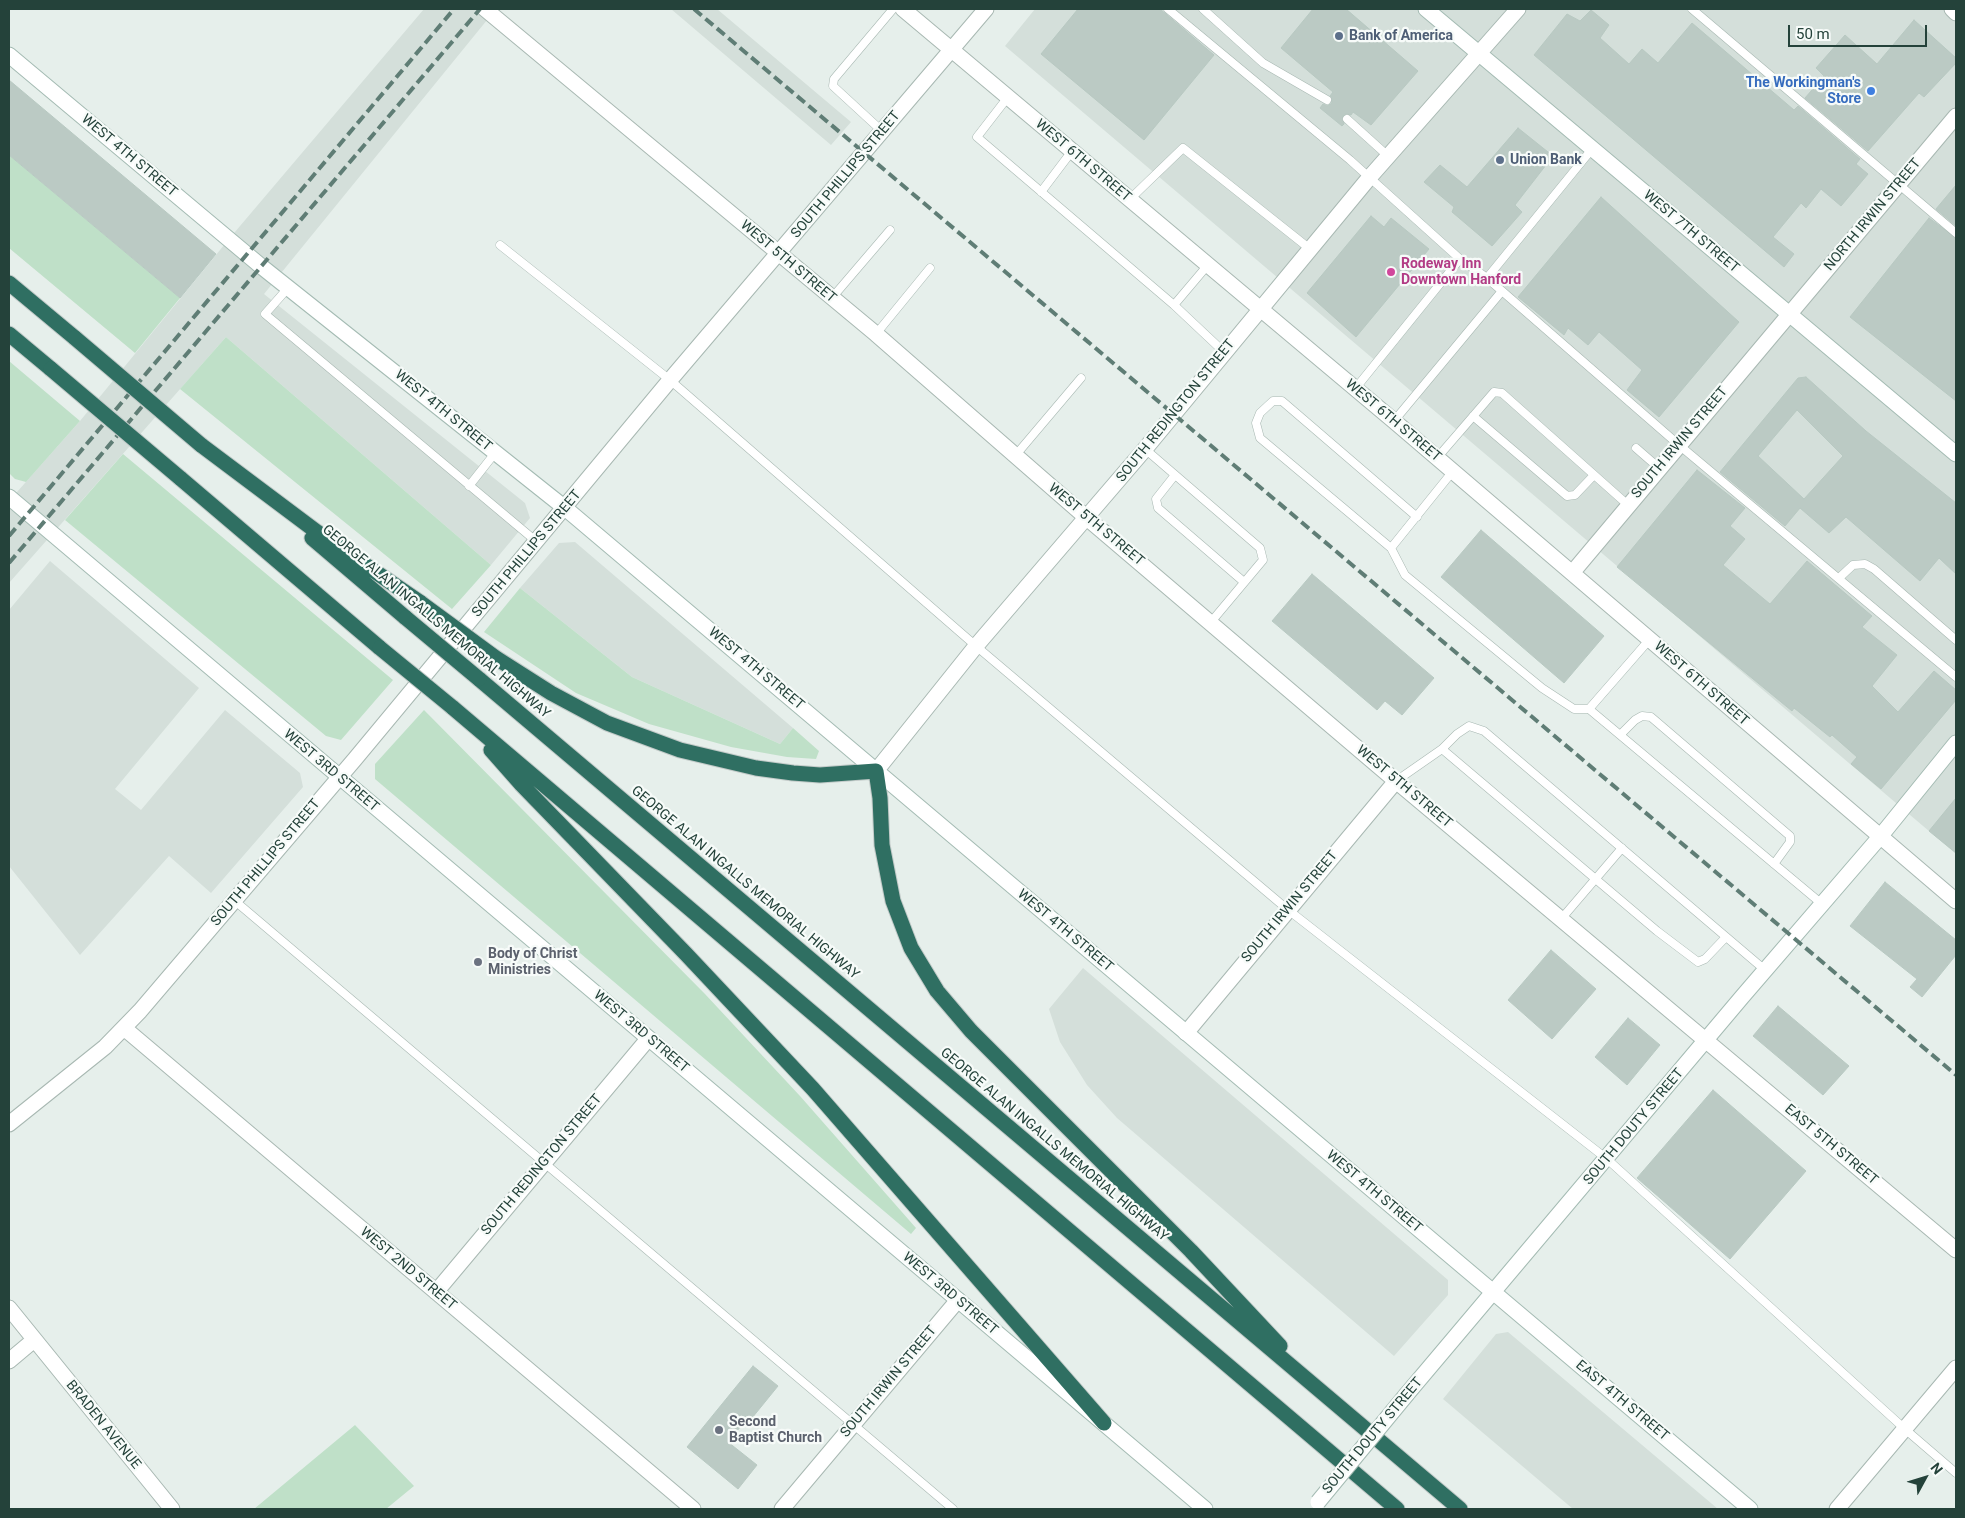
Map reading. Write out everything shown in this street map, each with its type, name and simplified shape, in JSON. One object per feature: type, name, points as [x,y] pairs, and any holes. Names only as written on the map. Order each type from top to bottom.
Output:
[{"type":"highway","name":"GEORGE ALAN INGALLS MEMORIAL HIGHWAY","points":[[9,282],[1460,1509]]},
{"type":"highway","points":[[9,334],[1397,1509]]},
{"type":"highway","points":[[201,445],[318,532],[421,603],[496,658],[551,693],[607,723],[680,750],[756,768],[793,773],[820,774],[876,771],[880,798],[882,845],[893,901],[911,948],[937,991],[971,1031],[1243,1304],[1316,1387]]},
{"type":"highway","points":[[455,710],[521,784],[686,954],[813,1089],[1104,1423]]},
{"type":"street","name":"WEST 5TH STREET","points":[[485,9],[876,334],[1087,518],[1396,781],[1706,1040]]},
{"type":"street","name":"WEST 6TH STREET","points":[[903,9],[1394,421],[1650,639],[1879,838],[1956,901]]},
{"type":"street","name":"SOUTH PHILLIPS STREET","points":[[9,1124],[105,1047],[124,1028],[235,901],[537,542],[670,380],[986,9]]},
{"type":"street","name":"WEST 7TH STREET","points":[[1426,9],[1956,454]]},
{"type":"street","name":"SOUTH REDINGTON STREET","points":[[876,771],[976,646],[1145,449],[1259,309],[1388,156],[1518,9]]},
{"type":"street","points":[[1952,9],[1956,13]]},
{"type":"street","name":"WEST 4TH STREET","points":[[9,55],[288,288],[565,508],[1494,1293]]},
{"type":"street","name":"NORTH IRWIN STREET","points":[[1789,314],[1956,116]]},
{"type":"street","name":"SOUTH IRWIN STREET","points":[[1572,573],[1789,314]]},
{"type":"street","name":"WEST 3RD STREET","points":[[9,496],[339,778],[1205,1509]]},
{"type":"street","name":"SOUTH DOUTY STREET","points":[[1314,1505],[1765,970],[1879,838],[1956,743]]},
{"type":"street","name":"SOUTH IRWIN STREET","points":[[1186,1033],[1287,909],[1396,781]]},
{"type":"street","name":"WEST 2ND STREET","points":[[124,1028],[693,1509]]},
{"type":"street","name":"SOUTH REDINGTON STREET","points":[[436,1292],[648,1039]]},
{"type":"street","name":"EAST 5TH STREET","points":[[1706,1040],[1956,1250]]},
{"type":"street","name":"EAST 4TH STREET","points":[[1494,1293],[1750,1509]]},
{"type":"street","name":"SOUTH IRWIN STREET","points":[[782,1509],[958,1300]]},
{"type":"street","points":[[9,1308],[34,1340],[9,1361]]},
{"type":"street","name":"BRADEN AVENUE","points":[[34,1340],[172,1509]]},
{"type":"street","points":[[1837,1509],[1906,1430],[1956,1368]]},
{"type":"lane","points":[[883,132],[833,86],[834,79],[893,9]]},
{"type":"lane","points":[[1168,9],[1370,178],[1460,259],[1487,278],[1679,445],[1956,678]]},
{"type":"lane","points":[[1203,9],[1263,63],[1327,100]]},
{"type":"lane","points":[[1692,9],[1956,233]]},
{"type":"lane","points":[[1008,97],[977,137],[1174,305],[1224,352]]},
{"type":"lane","points":[[1347,119],[1388,156]]},
{"type":"lane","points":[[1129,200],[1183,148],[1310,249]]},
{"type":"lane","points":[[1487,278],[1592,149]]},
{"type":"lane","points":[[1041,192],[1072,151]]},
{"type":"lane","points":[[832,299],[890,230]]},
{"type":"lane","points":[[500,245],[670,380],[976,646],[1287,909],[1607,1159],[1956,1473]]},
{"type":"lane","points":[[1355,389],[1460,259]]},
{"type":"lane","points":[[1174,305],[1207,266]]},
{"type":"lane","points":[[876,334],[930,268]]},
{"type":"lane","points":[[288,288],[265,314],[537,542]]},
{"type":"lane","points":[[1394,421],[1502,291]]},
{"type":"lane","points":[[1015,456],[1081,378]]},
{"type":"lane","points":[[1437,458],[1494,392],[1502,393],[1628,505]]},
{"type":"lane","points":[[1417,516],[1282,401],[1273,401],[1260,413],[1256,424],[1260,438],[1391,548],[1405,575],[1542,688],[1574,709],[1589,709],[1621,734],[1822,904]]},
{"type":"lane","points":[[1473,416],[1567,496],[1575,495],[1594,474]]},
{"type":"lane","points":[[1636,448],[1659,468]]},
{"type":"lane","points":[[1145,449],[1260,548],[1263,560],[1211,622]]},
{"type":"lane","points":[[469,486],[495,453]]},
{"type":"lane","points":[[1391,548],[1453,471]]},
{"type":"lane","points":[[1175,476],[1156,499],[1158,508],[1244,582]]},
{"type":"lane","points":[[1838,578],[1853,566],[1865,564],[1874,568],[1956,640]]},
{"type":"lane","points":[[1589,709],[1650,639]]},
{"type":"lane","points":[[1621,734],[1634,720],[1642,716],[1651,717],[1790,836],[1790,842],[1774,864]]},
{"type":"lane","points":[[1396,781],[1442,749],[1457,734],[1469,726],[1484,731],[1765,970]]},
{"type":"lane","points":[[1442,749],[1657,931],[1698,962],[1705,960],[1726,937]]},
{"type":"lane","points":[[1562,918],[1622,848]]},
{"type":"lane","points":[[235,901],[953,1509]]},
{"type":"shaded area","points":[[424,9],[496,9],[264,294],[525,503],[530,518],[491,565],[226,337],[9,583],[9,501],[80,421],[229,239]]},
{"type":"shaded area","points":[[671,9],[717,9],[851,122],[831,145]]},
{"type":"shaded area","points":[[1035,9],[1956,9],[1956,854],[1005,46]]},
{"type":"shaded area","points":[[575,542],[793,728],[780,744],[632,677],[520,588],[559,543]]},
{"type":"shaded area","points":[[50,561],[199,688],[115,789],[141,810],[225,710],[300,773],[303,787],[211,893],[169,856],[80,955],[9,866],[9,610]]},
{"type":"shaded area","points":[[1083,968],[1448,1280],[1448,1295],[1394,1356],[1117,1118],[1087,1085],[1060,1042],[1049,1009]]},
{"type":"shaded area","points":[[1508,1332],[1718,1509],[1573,1509],[1443,1399],[1496,1334]]},
{"type":"green space","points":[[9,155],[180,298],[135,353],[9,248]]},
{"type":"green space","points":[[226,337],[491,565],[452,609],[180,389]]},
{"type":"green space","points":[[9,361],[80,421],[26,482],[15,479],[9,473]]},
{"type":"green space","points":[[123,454],[393,680],[341,740],[326,736],[65,520]]},
{"type":"green space","points":[[520,588],[632,677],[780,744],[793,728],[819,751],[816,759],[787,757],[731,747],[649,724],[576,693],[484,632]]},
{"type":"green space","points":[[424,710],[705,994],[800,1096],[916,1228],[911,1234],[375,779],[375,764]]},
{"type":"green space","points":[[355,1425],[414,1486],[386,1509],[254,1509]]},
{"type":"building","points":[[1078,9],[1160,9],[1214,55],[1144,140],[1041,54]]},
{"type":"building","points":[[1313,9],[1346,9],[1418,71],[1371,125],[1353,112],[1351,115],[1346,114],[1343,116],[1344,124],[1342,126],[1320,108],[1323,104],[1327,106],[1332,103],[1330,96],[1333,92],[1281,48]]},
{"type":"building","points":[[1591,10],[1609,25],[1600,38],[1629,64],[1642,49],[1658,63],[1692,23],[1794,110],[1798,106],[1860,159],[1856,164],[1868,174],[1841,206],[1821,189],[1806,208],[1801,203],[1773,237],[1794,254],[1784,267],[1534,55],[1567,14],[1580,21]]},
{"type":"building","points":[[1914,20],[1956,58],[1956,63],[1924,97],[1919,93],[1868,151],[1805,98],[1824,76],[1816,68],[1845,35],[1877,64]]},
{"type":"building","points":[[9,80],[216,254],[180,298],[9,155]]},
{"type":"building","points":[[1518,128],[1553,156],[1515,205],[1522,212],[1492,246],[1452,212],[1454,207],[1424,182],[1440,165],[1467,187]]},
{"type":"building","points":[[1956,185],[1956,226],[1936,209]]},
{"type":"building","points":[[1601,197],[1739,322],[1659,417],[1627,390],[1642,370],[1599,332],[1588,345],[1568,328],[1564,335],[1518,297]]},
{"type":"building","name":"Rodeway Inn Downtown Hanford","points":[[1371,216],[1384,227],[1391,218],[1429,249],[1356,337],[1307,293]]},
{"type":"building","points":[[1929,218],[1956,238],[1956,401],[1850,317]]},
{"type":"building","points":[[1806,377],[1866,431],[1956,503],[1956,574],[1939,558],[1920,581],[1846,517],[1829,533],[1800,508],[1785,526],[1720,472],[1798,378]],"holes":[[[1797,410],[1843,456],[1804,499],[1758,456]]]},
{"type":"building","points":[[1697,470],[1745,508],[1730,526],[1745,539],[1723,565],[1770,604],[1807,561],[1872,616],[1862,627],[1897,655],[1872,686],[1898,712],[1934,671],[1956,690],[1956,700],[1881,789],[1851,764],[1857,757],[1832,735],[1830,737],[1794,708],[1792,711],[1617,567]]},
{"type":"building","points":[[1481,530],[1604,636],[1564,683],[1441,577]]},
{"type":"building","points":[[1312,574],[1434,678],[1402,715],[1385,701],[1377,710],[1272,621]]},
{"type":"building","points":[[1956,798],[1956,853],[1929,831]]},
{"type":"building","points":[[1885,882],[1956,940],[1956,955],[1922,997],[1910,987],[1917,979],[1850,926]]},
{"type":"building","points":[[1551,950],[1596,989],[1552,1039],[1508,1000]]},
{"type":"building","points":[[1778,1006],[1849,1066],[1823,1095],[1753,1036]]},
{"type":"building","points":[[1628,1018],[1660,1045],[1627,1085],[1595,1057]]},
{"type":"building","points":[[1713,1090],[1806,1171],[1730,1259],[1637,1178]]},
{"type":"building","name":"Second Baptist Church","points":[[753,1366],[778,1386],[752,1418],[749,1416],[728,1442],[757,1465],[738,1489],[687,1447]]},
{"type":"railway","points":[[9,536],[454,9]]},
{"type":"railway","points":[[9,563],[480,9]]},
{"type":"railway","points":[[694,9],[1956,1075]]},
{"type":"place","name":"Bank of America","points":[[1339,36]]},
{"type":"place","name":"The Workingman's Store","points":[[1871,91]]},
{"type":"place","name":"Union Bank","points":[[1500,160]]},
{"type":"place","name":"Rodeway Inn Downtown Hanford","points":[[1391,272]]},
{"type":"place","name":"Body of Christ Ministries","points":[[478,962]]},
{"type":"place","name":"Second Baptist Church","points":[[719,1430]]}]
